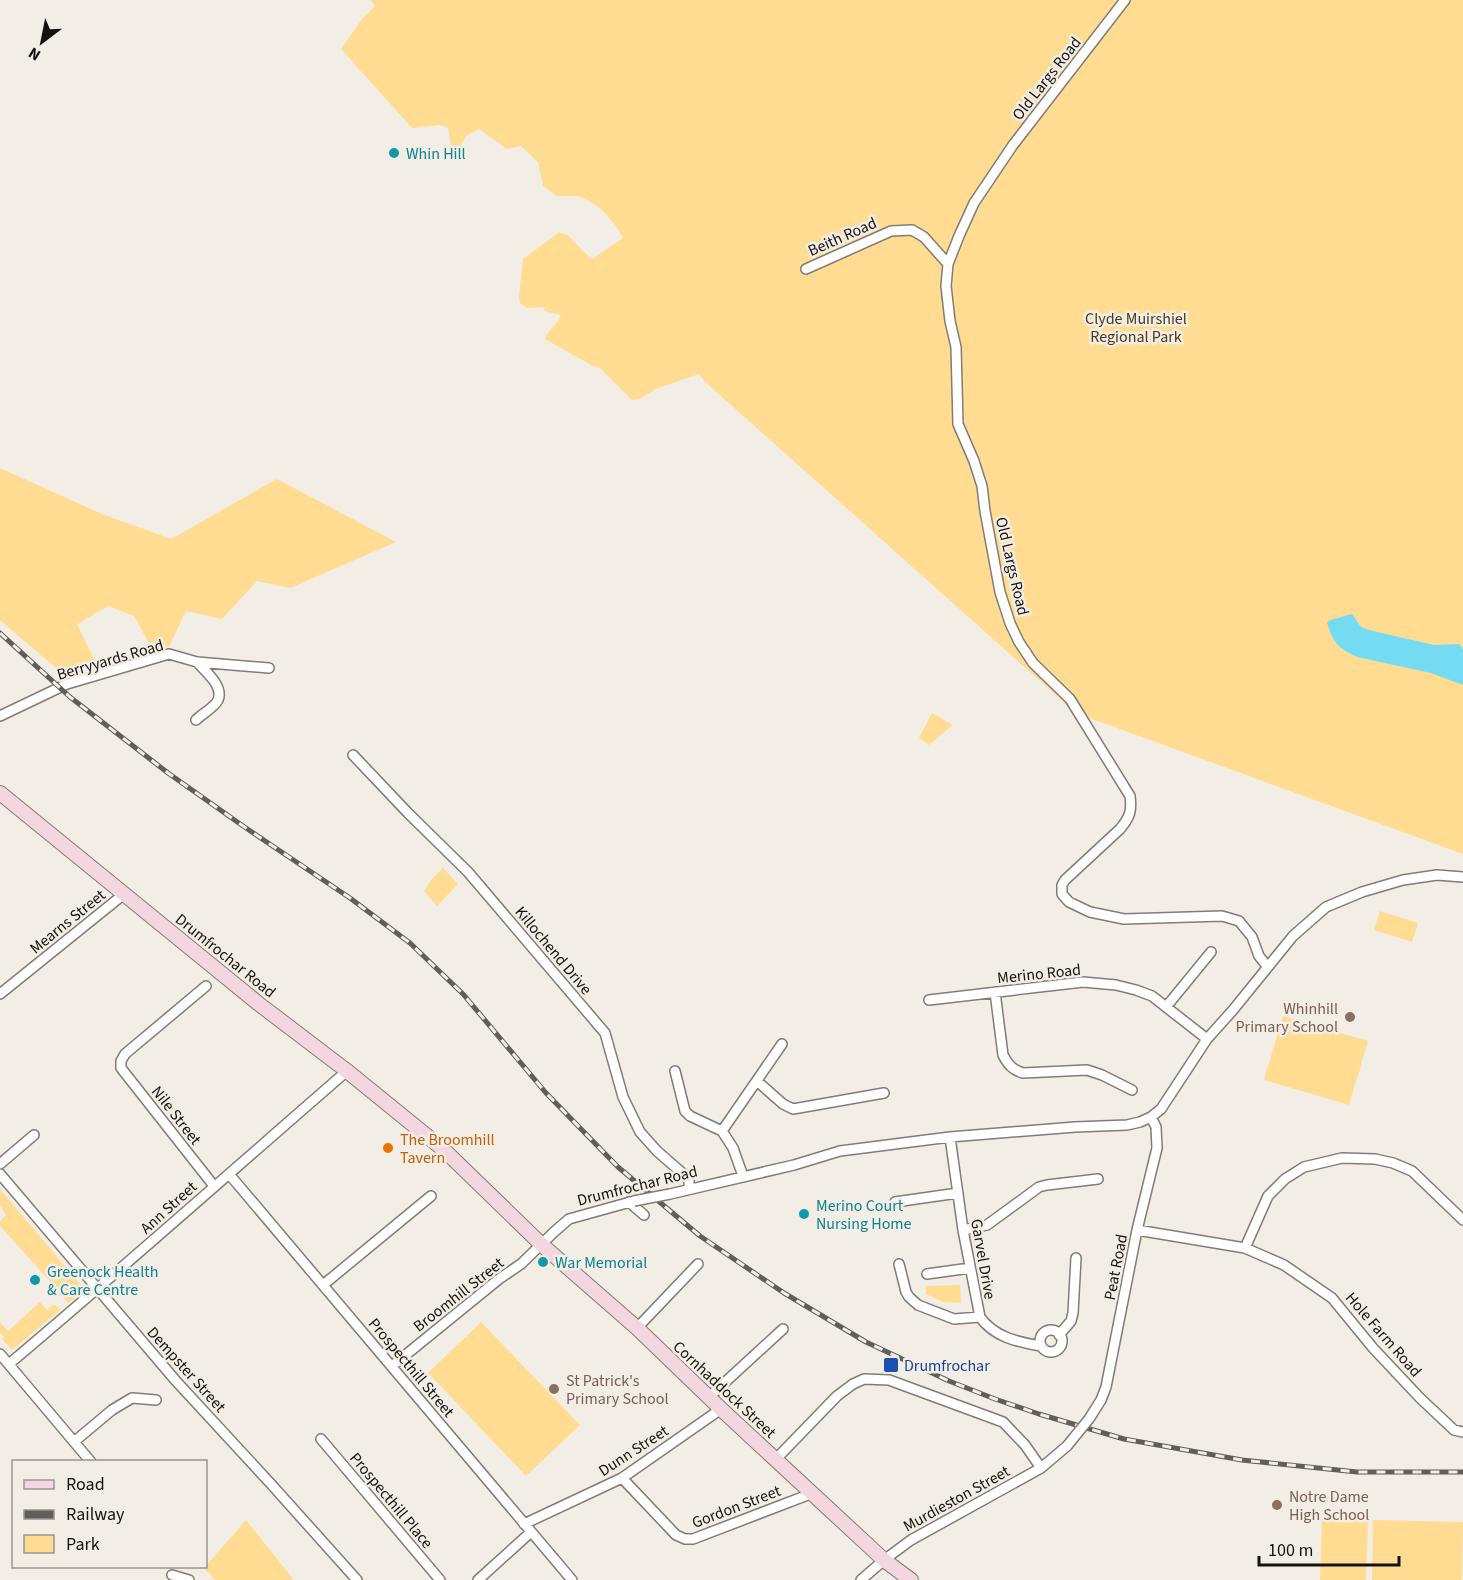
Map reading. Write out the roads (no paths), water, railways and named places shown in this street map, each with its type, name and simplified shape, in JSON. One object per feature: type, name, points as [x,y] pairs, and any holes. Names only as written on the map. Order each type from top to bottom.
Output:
[{"type":"main road","name":"Drumfrochar Road","points":[[0,793],[259,1004],[347,1071],[443,1149],[542,1245]]},
{"type":"main road","name":"Cornhaddock Street","points":[[542,1245],[638,1328],[721,1409],[884,1560],[911,1580]]},
{"type":"street","name":"Old Largs Road","points":[[1125,0],[1013,145],[974,202],[959,236],[948,264],[946,286],[956,347],[958,424],[982,486],[1000,592],[1010,623],[1033,663],[1070,699],[1130,796],[1132,807],[1127,820],[1065,880],[1062,885],[1062,894],[1069,902],[1090,912],[1124,919],[1222,916],[1239,921],[1252,937],[1259,956],[1267,966]]},
{"type":"street","name":"Beith Road","points":[[806,269],[891,231],[912,230],[924,237],[948,264]]},
{"type":"street","name":"Berryyards Road","points":[[0,716],[66,684],[169,654],[197,662],[269,668]]},
{"type":"street","points":[[196,720],[218,701],[219,691],[218,686],[197,662]]},
{"type":"street","name":"Killochend Drive","points":[[353,755],[468,872],[605,1034],[623,1097],[640,1132],[689,1179],[689,1189]]},
{"type":"street","points":[[1151,1117],[1161,1109],[1207,1039],[1267,966],[1293,936],[1326,907],[1362,892],[1403,880],[1437,875],[1463,877]]},
{"type":"street","name":"Mearns Street","points":[[0,994],[124,894]]},
{"type":"street","points":[[1166,1006],[1211,952]]},
{"type":"street","name":"Merino Road","points":[[929,1000],[1083,982],[1116,985],[1152,996],[1207,1039]]},
{"type":"street","name":"Nile Street","points":[[206,986],[125,1054],[121,1061],[121,1068],[214,1186]]},
{"type":"street","points":[[995,992],[1003,1055],[1014,1070],[1023,1073],[1087,1071],[1102,1075],[1132,1090]]},
{"type":"street","points":[[722,1131],[782,1044]]},
{"type":"street","name":"Ann Street","points":[[9,1364],[98,1290],[347,1071]]},
{"type":"street","points":[[675,1071],[685,1111],[690,1116],[722,1131],[733,1148],[743,1176]]},
{"type":"street","points":[[757,1081],[783,1104],[793,1109],[884,1093]]},
{"type":"street","name":"Drumfrochar Road","points":[[542,1245],[569,1219],[631,1202],[794,1165],[840,1151],[950,1137],[1127,1125],[1151,1117]]},
{"type":"street","name":"Peat Road","points":[[1067,1446],[1089,1419],[1106,1388],[1137,1230],[1157,1148],[1156,1127],[1151,1117]]},
{"type":"street","points":[[0,1164],[34,1136]]},
{"type":"street","name":"Garvel Drive","points":[[950,1137],[963,1230],[980,1317],[992,1330],[1006,1338],[1041,1346]]},
{"type":"street","points":[[1245,1248],[1268,1196],[1285,1179],[1304,1167],[1342,1158],[1375,1159],[1412,1171],[1463,1220]]},
{"type":"street","name":"Dempster Street","points":[[0,1174],[186,1392],[357,1580]]},
{"type":"street","name":"Prospecthill Street","points":[[229,1174],[572,1580]]},
{"type":"street","points":[[963,1230],[987,1225],[1039,1187],[1098,1179]]},
{"type":"street","points":[[895,1202],[958,1193]]},
{"type":"street","points":[[323,1285],[431,1196]]},
{"type":"street","points":[[631,1202],[644,1215]]},
{"type":"street","name":"Hole Farm Road","points":[[1137,1230],[1245,1248],[1284,1265],[1332,1298],[1373,1348],[1420,1398],[1454,1430],[1463,1432]]},
{"type":"street","name":"Broomhill Street","points":[[392,1366],[542,1245]]},
{"type":"street","points":[[1059,1335],[1071,1321],[1073,1313],[1076,1258]]},
{"type":"street","points":[[638,1328],[698,1264]]},
{"type":"street","points":[[899,1264],[906,1292],[909,1298],[918,1305],[954,1319],[980,1317]]},
{"type":"street","points":[[927,1274],[970,1268]]},
{"type":"street","points":[[709,1397],[783,1329]]},
{"type":"street","points":[[1054,1331],[1059,1335],[1062,1343],[1057,1351],[1048,1352],[1041,1346],[1040,1340],[1045,1332],[1054,1331]]},
{"type":"street","points":[[0,1354],[90,1460]]},
{"type":"street","points":[[776,1459],[837,1396],[853,1383],[864,1379],[889,1380],[1003,1422],[1025,1445],[1041,1468]]},
{"type":"street","points":[[75,1441],[112,1410],[132,1398],[156,1400]]},
{"type":"street","name":"Dunn Street","points":[[524,1524],[622,1478],[721,1409]]},
{"type":"street","name":"Prospecthill Place","points":[[321,1439],[440,1580]]},
{"type":"street","name":"Murdieston Street","points":[[861,1580],[911,1540],[1041,1468],[1067,1446]]},
{"type":"street","name":"Gordon Street","points":[[622,1478],[676,1535],[685,1539],[693,1539],[813,1492]]},
{"type":"street","points":[[478,1580],[531,1532]]},
{"type":"street","points":[[172,1574],[189,1580]]},
{"type":"water","points":[[1352,614],[1361,627],[1369,630],[1434,645],[1459,644],[1463,649],[1463,685],[1431,673],[1357,657],[1345,651],[1335,641],[1327,623],[1330,620]]},
{"type":"railway","points":[[0,633],[70,697],[168,773],[350,898],[410,943],[463,994],[546,1093],[618,1167],[700,1236],[784,1293],[866,1342],[949,1381],[995,1399],[1124,1439],[1242,1460],[1357,1472],[1463,1472]]},
{"type":"place","name":"Whin Hill","points":[[394,153]]},
{"type":"place","name":"Whinhill Primary School","points":[[1350,1017]]},
{"type":"place","name":"The Broomhill Tavern","points":[[388,1148]]},
{"type":"place","name":"Merino Court Nursing Home","points":[[804,1214]]},
{"type":"place","name":"War Memorial","points":[[543,1262]]},
{"type":"place","name":"Greenock Health & Care Centre","points":[[35,1280]]},
{"type":"place","name":"Drumfrochar","points":[[891,1365]]},
{"type":"place","name":"St Patrick's Primary School","points":[[554,1389]]},
{"type":"place","name":"Notre Dame High School","points":[[1277,1505]]},
{"type":"park label","name":"Clyde Muirshiel Regional Park","points":[[1136,327]]}]
